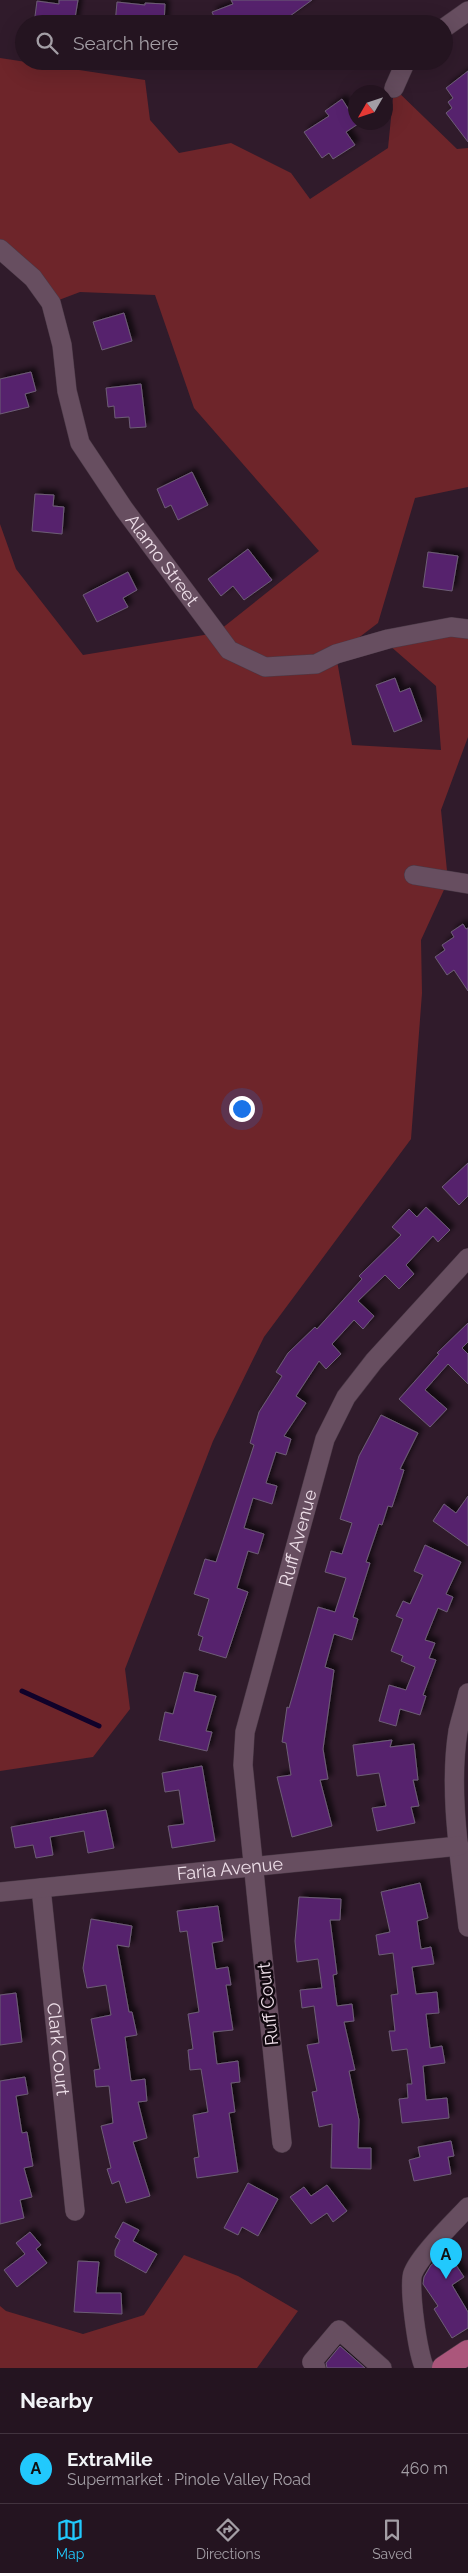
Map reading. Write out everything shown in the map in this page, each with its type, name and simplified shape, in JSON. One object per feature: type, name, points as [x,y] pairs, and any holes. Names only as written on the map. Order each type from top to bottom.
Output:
[{"type":"main road","points":[[444,2368],[468,2352]]},
{"type":"street","points":[[453,22],[468,11]]},
{"type":"street","points":[[394,88],[402,70]]},
{"type":"street","name":"Alamo Street","points":[[0,249],[33,278],[51,303],[62,345],[67,391],[80,444],[124,509],[229,650],[266,667],[316,664],[336,654],[388,638],[451,627],[468,629]]},
{"type":"street","points":[[414,875],[468,884]]},
{"type":"street","name":"Ruff Avenue","points":[[254,1865],[243,1765],[245,1732],[325,1439],[346,1397],[374,1361],[468,1258]]},
{"type":"street","points":[[468,1694],[459,1730],[462,1772],[459,1846],[466,1885],[468,1927]]},
{"type":"street","name":"Faria Avenue","points":[[0,1892],[254,1865],[459,1846]]},
{"type":"street","name":"Ruff Court","points":[[254,1865],[282,2143]]},
{"type":"street","name":"Clark Court","points":[[41,1888],[75,2211]]},
{"type":"street","points":[[425,2368],[421,2363],[416,2331],[412,2273],[434,2244],[468,2207]]},
{"type":"street","points":[[316,2368],[312,2362],[339,2330],[382,2368]]},
{"type":"shaded area","points":[[0,58],[15,60],[15,70],[79,70],[145,80],[150,120],[179,153],[231,143],[291,173],[310,199],[388,148],[390,130],[393,130],[394,88],[457,149],[468,148],[468,487],[415,498],[378,623],[336,655],[352,745],[441,750],[436,686],[389,645],[468,629],[468,737],[441,810],[448,881],[421,940],[422,993],[411,1139],[264,1337],[213,1441],[125,1669],[130,1709],[93,1757],[0,1771],[0,524],[16,569],[83,655],[216,633],[319,551],[194,408],[155,295],[80,292],[51,303],[0,249]]},
{"type":"shaded area","points":[[184,2255],[238,2276],[298,2311],[257,2368],[0,2368],[0,2306],[6,2311],[83,2334],[144,2315]]},
{"type":"building","points":[[59,0],[78,0],[76,15],[35,15],[37,1],[59,4]]},
{"type":"building","points":[[231,0],[312,0],[291,15],[213,15],[212,12],[233,4]]},
{"type":"building","points":[[117,2],[145,5],[145,3],[165,4],[164,15],[116,15]]},
{"type":"building","points":[[468,71],[468,142],[446,113],[452,108],[448,102],[453,98],[446,88]]},
{"type":"building","points":[[342,99],[348,108],[349,130],[346,132],[355,145],[333,159],[329,153],[322,158],[304,132],[329,116],[325,111]]},
{"type":"building","points":[[124,313],[132,341],[102,350],[93,322]]},
{"type":"building","points":[[31,372],[36,391],[25,394],[29,407],[0,414],[0,379]]},
{"type":"building","points":[[141,384],[146,427],[130,428],[129,417],[115,418],[114,406],[108,407],[106,388]]},
{"type":"building","points":[[192,472],[208,505],[178,520],[171,505],[165,508],[157,489]]},
{"type":"building","points":[[35,494],[54,495],[53,506],[64,507],[62,534],[32,531]]},
{"type":"building","points":[[248,549],[272,580],[244,600],[233,586],[221,596],[208,579]]},
{"type":"building","points":[[428,552],[458,556],[452,591],[423,587]]},
{"type":"building","points":[[128,572],[137,590],[123,598],[128,607],[97,622],[83,595]]},
{"type":"building","points":[[395,678],[400,692],[410,688],[422,721],[394,732],[376,685]]},
{"type":"building","points":[[463,924],[466,929],[468,928],[468,991],[454,970],[447,975],[435,957],[445,950],[442,945],[454,937],[451,932]]},
{"type":"building","points":[[468,1163],[468,1196],[459,1205],[442,1187]]},
{"type":"building","points":[[426,1207],[450,1230],[438,1242],[433,1236],[406,1265],[414,1274],[399,1289],[385,1275],[358,1301],[374,1316],[363,1329],[354,1320],[332,1344],[341,1354],[326,1369],[319,1361],[296,1396],[306,1403],[284,1436],[291,1439],[286,1455],[276,1452],[266,1483],[277,1486],[272,1504],[253,1498],[244,1528],[264,1534],[258,1554],[248,1551],[237,1588],[248,1592],[226,1658],[199,1650],[203,1637],[198,1635],[209,1599],[194,1594],[205,1559],[216,1562],[254,1445],[250,1443],[259,1412],[282,1376],[276,1372],[288,1353],[315,1327],[317,1329],[362,1279],[359,1276],[401,1235],[392,1227],[409,1209],[417,1217]]},
{"type":"building","points":[[468,1323],[468,1342],[462,1348],[468,1354],[468,1384],[448,1364],[425,1390],[447,1409],[430,1427],[399,1399],[439,1354],[437,1353]]},
{"type":"building","points":[[381,1415],[418,1433],[400,1469],[404,1470],[392,1507],[388,1506],[382,1525],[379,1524],[366,1562],[370,1563],[353,1617],[358,1619],[352,1640],[334,1634],[325,1667],[334,1670],[323,1749],[328,1779],[320,1780],[332,1826],[292,1837],[277,1777],[291,1775],[286,1743],[282,1742],[287,1707],[289,1708],[318,1607],[335,1612],[346,1578],[325,1572],[331,1551],[342,1554],[352,1523],[340,1519],[359,1456]]},
{"type":"building","points":[[468,1496],[468,1546],[433,1521],[444,1504],[456,1513]]},
{"type":"building","points":[[425,1545],[461,1562],[446,1594],[453,1597],[447,1612],[438,1608],[425,1640],[435,1643],[429,1658],[436,1660],[423,1695],[426,1696],[420,1715],[400,1709],[396,1726],[379,1721],[389,1685],[406,1690],[415,1667],[401,1661],[403,1656],[391,1651],[403,1619],[396,1616],[403,1601],[410,1604],[423,1575],[414,1571]]},
{"type":"building","points":[[184,1672],[198,1675],[194,1691],[216,1696],[206,1731],[212,1732],[207,1751],[159,1740],[165,1712],[173,1714]]},
{"type":"building","points":[[392,1740],[390,1747],[414,1744],[418,1780],[413,1780],[419,1806],[411,1807],[415,1823],[377,1831],[372,1808],[386,1806],[379,1773],[357,1776],[353,1745]]},
{"type":"building","points":[[202,1766],[215,1841],[172,1848],[168,1826],[184,1824],[179,1790],[165,1792],[162,1773]]},
{"type":"building","points":[[106,1810],[114,1848],[88,1853],[84,1831],[50,1837],[53,1855],[36,1858],[33,1845],[15,1848],[11,1827]]},
{"type":"building","points":[[420,1883],[428,1918],[417,1921],[421,1949],[431,1947],[434,1964],[412,1967],[416,1994],[437,1992],[439,2013],[426,2014],[430,2048],[442,2046],[445,2063],[423,2066],[426,2100],[447,2098],[449,2118],[402,2123],[399,2099],[408,2098],[407,2084],[412,2084],[407,2049],[392,2051],[389,2031],[395,2031],[391,1995],[398,1994],[393,1953],[379,1955],[376,1935],[390,1932],[381,1892]]},
{"type":"building","points":[[299,1897],[341,1899],[340,1920],[330,1920],[337,1974],[333,1975],[337,2006],[352,2004],[354,2021],[344,2022],[355,2070],[349,2071],[359,2120],[358,2148],[371,2148],[371,2169],[331,2168],[332,2124],[319,2127],[312,2092],[317,2091],[307,2045],[319,2043],[314,2006],[302,2008],[300,1990],[322,1988],[318,1959],[297,1962],[295,1941]]},
{"type":"building","points":[[218,1906],[223,1941],[212,1943],[216,1969],[228,1967],[231,1985],[226,1985],[233,2030],[213,2032],[217,2064],[238,2061],[240,2082],[231,2083],[235,2112],[229,2113],[238,2172],[197,2178],[194,2158],[199,2157],[193,2115],[208,2112],[201,2069],[190,2070],[188,2050],[193,2049],[188,2014],[199,2012],[187,1931],[180,1932],[177,1911]]},
{"type":"building","points":[[91,1919],[132,1926],[129,1947],[117,1945],[129,2012],[132,2012],[137,2035],[125,2037],[131,2081],[145,2079],[147,2101],[138,2102],[147,2138],[133,2142],[150,2196],[126,2203],[119,2181],[112,2184],[107,2169],[111,2168],[101,2126],[113,2123],[109,2086],[96,2087],[94,2070],[100,2069],[91,2019],[111,2015],[106,1985],[87,1988],[83,1968]]},
{"type":"building","points":[[16,1993],[22,2042],[0,2045],[0,1995]]},
{"type":"building","points":[[25,2077],[28,2094],[16,2096],[22,2133],[27,2132],[33,2166],[24,2168],[32,2197],[20,2200],[24,2218],[0,2224],[0,2081]]},
{"type":"building","points":[[451,2141],[454,2156],[448,2157],[451,2174],[414,2181],[409,2160],[420,2157],[418,2147]]},
{"type":"building","points":[[248,2183],[278,2199],[258,2236],[242,2227],[238,2235],[224,2228]]},
{"type":"building","points":[[327,2185],[347,2211],[333,2222],[327,2213],[311,2224],[290,2197],[304,2187],[311,2196]]},
{"type":"building","points":[[123,2222],[139,2230],[133,2241],[157,2254],[146,2273],[115,2256],[115,2250],[120,2240],[115,2237]]},
{"type":"building","points":[[30,2232],[41,2245],[36,2249],[47,2263],[17,2287],[4,2270],[25,2254],[16,2243]]},
{"type":"building","points":[[448,2253],[464,2277],[452,2285],[468,2312],[468,2328],[452,2338],[434,2309],[438,2306],[423,2284],[424,2277],[431,2265]]},
{"type":"building","points":[[78,2261],[99,2262],[96,2293],[121,2293],[122,2314],[74,2312]]},
{"type":"building","points":[[340,2346],[365,2368],[327,2368],[326,2363]]},
{"type":"waterway","points":[[22,1691],[99,1726]]},
{"type":"place","name":"ExtraMile","points":[[446,2279]]}]
